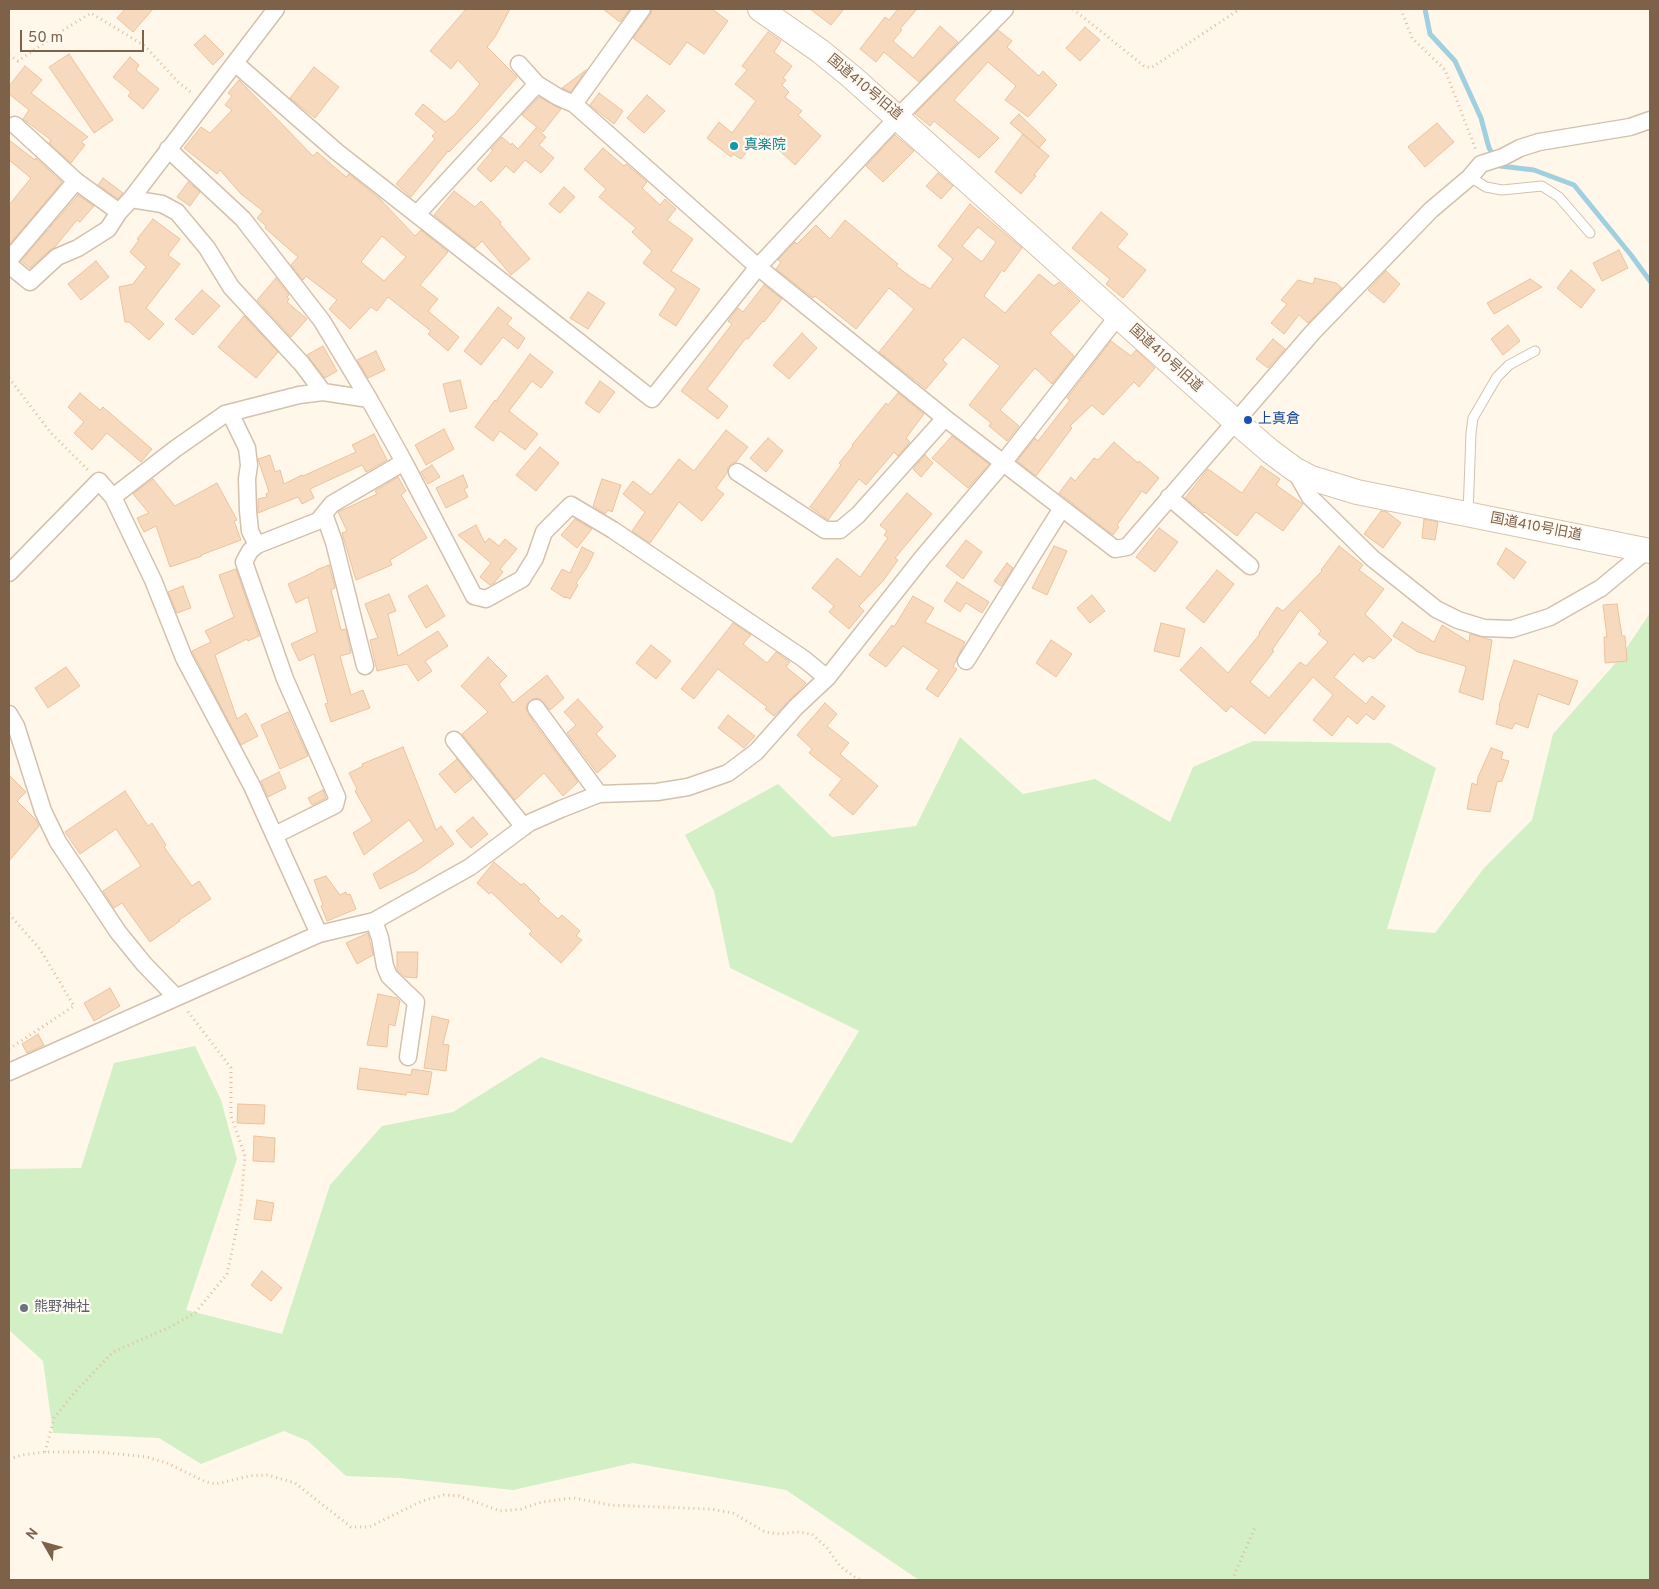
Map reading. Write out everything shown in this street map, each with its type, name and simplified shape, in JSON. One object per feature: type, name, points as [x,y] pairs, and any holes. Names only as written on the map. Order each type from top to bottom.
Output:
[{"type":"street","points":[[9,265],[30,282],[57,257],[78,248],[108,229],[203,102],[276,9]]},
{"type":"street","points":[[574,104],[642,9]]},
{"type":"street","name":"国道410号旧道","points":[[760,9],[820,50],[898,117],[1235,421],[1294,469],[1311,478],[1357,492],[1649,550]]},
{"type":"street","points":[[234,63],[337,152],[652,399],[758,267],[898,117],[1005,9]]},
{"type":"street","points":[[518,64],[537,84],[574,104],[758,267],[945,418],[1114,549],[1127,547],[1313,332],[1431,210],[1470,178],[1483,164],[1538,142],[1630,127],[1650,120]]},
{"type":"street","points":[[417,214],[537,84]]},
{"type":"street","points":[[15,125],[76,181],[119,212]]},
{"type":"street","points":[[168,149],[243,219],[322,321],[370,399],[474,596],[486,599],[522,579],[535,558],[544,532],[571,505],[629,540],[804,658],[827,678]]},
{"type":"street","points":[[9,260],[76,181]]},
{"type":"street","points":[[131,199],[162,204],[176,212],[207,248],[231,287],[302,364],[323,392]]},
{"type":"street","points":[[9,1072],[320,934],[374,921],[470,868],[524,827],[562,809],[599,794],[657,792],[688,787],[728,773],[756,752],[796,707],[827,678],[923,557],[1003,463],[1118,316]]},
{"type":"street","points":[[113,497],[175,449],[225,414],[299,395],[323,392],[370,399]]},
{"type":"street","points":[[230,413],[247,448],[249,465],[247,479],[248,511],[250,530],[257,545]]},
{"type":"street","points":[[737,472],[825,530],[840,530],[858,514],[945,418]]},
{"type":"street","points":[[276,835],[335,805],[337,796],[285,679],[244,562],[250,551],[257,545],[318,521],[332,504],[404,462]]},
{"type":"street","points":[[1294,469],[1310,497],[1372,558],[1436,609],[1458,620],[1484,628],[1512,629],[1550,617],[1600,588],[1649,550]]},
{"type":"street","points":[[9,573],[100,481],[113,497],[153,580],[184,658],[252,786],[320,934]]},
{"type":"street","points":[[1170,497],[1250,566]]},
{"type":"street","points":[[966,661],[1062,508]]},
{"type":"street","points":[[324,514],[334,542],[365,666]]},
{"type":"street","points":[[536,708],[599,794]]},
{"type":"street","points":[[9,714],[16,726],[43,812],[58,842],[118,932],[144,964],[176,997]]},
{"type":"street","points":[[454,740],[524,827]]},
{"type":"street","points":[[374,921],[389,976],[416,1002],[408,1057]]},
{"type":"lane","points":[[1470,178],[1486,187],[1502,190],[1542,186],[1559,198],[1590,234]]},
{"type":"lane","points":[[1468,514],[1473,418],[1497,377],[1509,365],[1535,351]]},
{"type":"path","points":[[1073,9],[1144,66],[1151,68],[1240,9]]},
{"type":"path","points":[[1401,9],[1412,38],[1445,70],[1483,164]]},
{"type":"path","points":[[9,55],[18,61],[60,32],[91,14],[145,46],[178,82],[203,102]]},
{"type":"path","points":[[9,378],[51,433],[100,481]]},
{"type":"path","points":[[9,914],[40,949],[74,1006],[9,1049]]},
{"type":"path","points":[[45,1452],[54,1418],[74,1393],[113,1352],[170,1327],[195,1313],[227,1274],[240,1202],[244,1156],[231,1116],[231,1068],[176,997]]},
{"type":"path","points":[[9,1459],[45,1452],[100,1452],[147,1457],[167,1463],[206,1482],[216,1484],[249,1476],[268,1475],[295,1483],[351,1527],[368,1527],[422,1501],[444,1495],[459,1496],[500,1512],[521,1509],[542,1502],[574,1498],[610,1505],[710,1509],[733,1513],[765,1532],[812,1534],[827,1548],[840,1566],[862,1580]]},
{"type":"path","points":[[1232,1580],[1256,1525]]},
{"type":"green space","points":[[1650,613],[1650,1580],[919,1580],[786,1490],[633,1463],[513,1490],[400,1478],[346,1476],[308,1441],[284,1431],[201,1464],[159,1438],[53,1433],[43,1361],[9,1330],[9,1169],[81,1168],[114,1063],[195,1046],[221,1100],[237,1159],[186,1310],[282,1334],[330,1185],[382,1126],[453,1112],[541,1057],[792,1143],[859,1031],[730,968],[714,891],[685,835],[778,784],[832,837],[916,826],[960,737],[1023,794],[1095,779],[1170,822],[1193,767],[1253,741],[1390,743],[1436,768],[1387,929],[1435,933],[1484,868],[1532,820],[1553,734],[1619,659]]},
{"type":"building","points":[[125,9],[153,9],[133,32],[117,18]]},
{"type":"building","points":[[466,9],[510,9],[495,37],[487,47],[517,77],[476,124],[448,151],[411,197],[396,184],[435,139],[432,136],[436,132],[415,114],[423,104],[445,122],[454,115],[480,84],[458,60],[451,69],[430,51]]},
{"type":"building","points":[[603,9],[630,9],[620,22]]},
{"type":"building","points":[[652,9],[712,9],[728,21],[704,54],[687,42],[670,65],[633,38],[650,15]]},
{"type":"building","points":[[810,9],[844,9],[831,25]]},
{"type":"building","points":[[898,9],[917,9],[900,29],[902,30],[893,41],[913,58],[940,26],[958,42],[919,82],[884,52],[876,62],[860,49],[885,17],[889,20]]},
{"type":"building","points":[[1085,27],[1100,40],[1080,61],[1066,48]]},
{"type":"building","points":[[998,30],[1012,41],[1007,47],[1039,76],[1043,71],[1057,85],[1028,117],[1005,100],[1016,86],[988,62],[954,100],[999,138],[979,158],[934,121],[930,126],[915,114]]},
{"type":"building","points":[[768,32],[781,41],[774,52],[792,66],[783,78],[786,80],[782,85],[789,92],[785,97],[802,111],[798,115],[821,136],[795,165],[761,133],[741,159],[733,154],[731,157],[707,138],[719,122],[732,133],[756,101],[735,84],[747,70],[742,66]]},
{"type":"building","points":[[205,35],[224,54],[213,65],[194,45]]},
{"type":"building","points":[[69,54],[113,120],[94,133],[49,67]]},
{"type":"building","points":[[130,57],[139,65],[136,70],[159,89],[143,109],[128,96],[131,92],[113,77]]},
{"type":"building","points":[[25,66],[42,80],[31,93],[88,137],[81,142],[85,145],[71,163],[49,143],[51,140],[23,119],[29,110],[9,94],[9,86]]},
{"type":"building","points":[[314,67],[339,87],[315,118],[290,98]]},
{"type":"building","points":[[586,70],[571,92],[562,88]]},
{"type":"building","points":[[239,80],[313,156],[317,152],[346,177],[349,174],[380,199],[415,236],[421,230],[448,252],[420,285],[438,299],[428,311],[459,337],[448,351],[428,334],[431,331],[388,297],[377,311],[371,307],[350,329],[329,309],[337,300],[306,276],[303,280],[291,265],[298,257],[265,228],[266,226],[257,218],[263,211],[241,194],[220,170],[217,174],[184,148],[201,127],[210,133],[232,110],[225,105],[232,96],[228,93]],"holes":[[[382,236],[406,257],[384,281],[361,262]]]},
{"type":"building","points":[[599,93],[623,111],[614,124],[590,105]]},
{"type":"building","points":[[647,95],[665,111],[644,133],[627,118]]},
{"type":"building","points":[[539,97],[561,109],[543,132],[522,115]]},
{"type":"building","points":[[1019,114],[1046,140],[1039,148],[1010,123]]},
{"type":"building","points":[[1437,123],[1454,142],[1425,167],[1408,147]]},
{"type":"building","points":[[536,128],[546,137],[539,145],[554,158],[541,173],[525,160],[514,173],[506,166],[491,182],[477,169],[502,137],[518,149]]},
{"type":"building","points":[[1023,134],[1049,156],[1021,194],[995,172]]},
{"type":"building","points":[[895,135],[914,151],[883,182],[866,166]]},
{"type":"building","points":[[9,140],[35,160],[36,158],[62,182],[9,245],[9,205],[31,178],[9,160]]},
{"type":"building","points":[[603,148],[647,182],[642,188],[660,205],[665,199],[676,209],[667,220],[693,239],[671,271],[700,289],[676,326],[659,315],[676,289],[643,263],[652,251],[632,232],[636,228],[599,197],[606,189],[584,169]]},
{"type":"building","points":[[938,173],[953,186],[941,199],[926,186]]},
{"type":"building","points":[[103,178],[123,193],[118,199],[98,185]]},
{"type":"building","points":[[188,182],[200,192],[190,206],[177,197]]},
{"type":"building","points":[[564,187],[575,197],[560,213],[549,204]]},
{"type":"building","points":[[454,191],[475,207],[481,201],[501,222],[500,224],[530,259],[511,275],[482,241],[475,248],[434,215]]},
{"type":"building","points":[[78,195],[94,206],[80,222],[77,220],[55,247],[30,268],[21,261]]},
{"type":"building","points":[[970,204],[1022,248],[1004,272],[1002,270],[984,296],[1005,313],[1039,274],[1054,286],[1059,282],[1080,301],[1050,333],[1074,356],[1052,384],[1035,368],[1000,410],[1019,426],[1007,441],[989,426],[991,423],[969,405],[1000,366],[963,337],[943,360],[947,364],[926,389],[879,352],[914,309],[889,288],[856,329],[815,296],[813,298],[776,269],[781,262],[778,260],[795,242],[797,244],[816,225],[830,239],[845,220],[898,264],[896,266],[930,289],[953,259],[938,246]],"holes":[[[978,227],[996,242],[982,262],[962,246]]]},
{"type":"building","points":[[1101,212],[1128,234],[1117,247],[1146,270],[1123,298],[1106,284],[1110,279],[1072,248]]},
{"type":"building","points":[[153,219],[180,239],[168,255],[180,264],[146,308],[164,324],[149,340],[129,322],[125,322],[119,287],[133,284],[146,267],[130,252],[139,240],[137,239]]},
{"type":"building","points":[[1619,250],[1628,268],[1602,281],[1593,263]]},
{"type":"building","points":[[96,261],[109,277],[81,300],[68,284]]},
{"type":"building","points":[[1571,270],[1595,290],[1581,308],[1557,288]]},
{"type":"building","points":[[1386,271],[1400,284],[1384,303],[1368,290]]},
{"type":"building","points":[[276,278],[289,295],[287,302],[307,319],[291,337],[257,300]]},
{"type":"building","points":[[1315,278],[1336,283],[1342,288],[1308,323],[1299,315],[1284,334],[1271,323],[1287,304],[1281,300],[1298,280],[1313,284]]},
{"type":"building","points":[[1530,279],[1542,287],[1494,314],[1487,303]]},
{"type":"building","points":[[764,285],[782,299],[764,322],[748,339],[746,338],[707,389],[728,406],[718,419],[681,391],[732,324],[728,321],[738,308],[743,312]]},
{"type":"building","points":[[202,290],[220,306],[193,335],[175,319]]},
{"type":"building","points":[[588,292],[605,303],[588,329],[570,318]]},
{"type":"building","points":[[498,307],[512,318],[507,324],[525,338],[518,349],[503,337],[481,365],[464,351]]},
{"type":"building","points":[[244,316],[278,352],[256,378],[218,347]]},
{"type":"building","points":[[1508,325],[1520,341],[1503,355],[1491,339]]},
{"type":"building","points":[[802,333],[817,348],[789,379],[773,365]]},
{"type":"building","points":[[1273,339],[1285,349],[1268,368],[1256,359]]},
{"type":"building","points":[[1111,341],[1131,356],[1136,350],[1155,368],[1139,387],[1134,382],[1103,415],[1092,405],[1070,426],[1072,428],[1036,476],[1017,461],[1035,438],[1038,441],[1070,400],[1067,398]]},
{"type":"building","points":[[323,346],[337,371],[325,378],[307,355]]},
{"type":"building","points":[[376,351],[385,370],[368,378],[357,360]]},
{"type":"building","points":[[530,354],[553,372],[541,388],[532,381],[509,411],[538,434],[525,450],[500,431],[493,441],[475,427]]},
{"type":"building","points":[[460,380],[467,408],[450,412],[443,384]]},
{"type":"building","points":[[600,381],[615,392],[599,413],[585,403]]},
{"type":"building","points":[[80,393],[100,410],[103,407],[152,449],[141,462],[107,433],[92,450],[74,433],[84,422],[68,407]]},
{"type":"building","points":[[898,393],[924,414],[906,438],[910,442],[898,456],[894,452],[866,485],[859,479],[828,520],[810,507],[841,465],[839,463],[852,445],[886,403],[888,405]]},
{"type":"building","points":[[444,429],[454,449],[426,465],[415,445]]},
{"type":"building","points":[[726,430],[748,447],[736,462],[728,467],[727,473],[716,488],[724,494],[702,521],[679,502],[650,543],[632,531],[645,512],[623,494],[633,481],[651,495],[679,459],[694,471]]},
{"type":"building","points":[[374,434],[387,460],[366,472],[362,465],[310,489],[314,498],[302,504],[298,497],[258,513],[258,499],[267,497],[266,494],[269,492],[258,459],[270,455],[275,472],[280,470],[284,484],[356,452],[352,445]]},
{"type":"building","points":[[952,436],[989,464],[968,488],[932,458]]},
{"type":"building","points":[[768,438],[783,451],[766,472],[750,458]]},
{"type":"building","points":[[1114,442],[1159,478],[1146,494],[1142,491],[1117,525],[1119,527],[1113,535],[1059,493],[1071,477],[1075,481],[1094,458],[1098,460]]},
{"type":"building","points":[[540,447],[559,463],[536,491],[516,475]]},
{"type":"building","points":[[925,455],[933,463],[921,477],[913,469]]},
{"type":"building","points":[[432,465],[440,477],[428,484],[421,472]]},
{"type":"building","points":[[1261,466],[1280,479],[1276,485],[1303,504],[1283,531],[1256,512],[1237,536],[1185,498],[1208,469],[1242,493]]},
{"type":"building","points":[[463,475],[468,487],[464,489],[468,497],[446,508],[436,488]]},
{"type":"building","points":[[398,477],[406,491],[401,495],[427,538],[390,560],[392,565],[356,580],[342,533],[347,531],[338,512],[377,494],[375,491]]},
{"type":"building","points":[[153,479],[175,506],[217,483],[237,520],[234,521],[241,540],[170,567],[156,526],[144,532],[137,518],[149,513],[133,494]]},
{"type":"building","points":[[602,479],[621,485],[612,512],[608,510],[605,514],[593,506]]},
{"type":"building","points":[[907,493],[932,514],[895,558],[898,560],[883,581],[859,606],[864,611],[849,629],[829,612],[834,606],[812,588],[837,558],[860,577],[888,538],[884,535],[887,531],[880,525]]},
{"type":"building","points":[[1381,511],[1387,512],[1401,523],[1383,548],[1364,534]]},
{"type":"building","points":[[575,519],[592,529],[577,548],[561,535]]},
{"type":"building","points":[[1424,519],[1438,522],[1435,540],[1422,538]]},
{"type":"building","points":[[476,525],[485,543],[489,538],[499,546],[505,539],[517,549],[500,569],[503,572],[490,585],[480,577],[491,563],[458,535]]},
{"type":"building","points":[[1159,528],[1178,542],[1155,572],[1136,557]]},
{"type":"building","points":[[966,540],[982,552],[963,579],[946,566]]},
{"type":"building","points":[[1054,546],[1067,551],[1047,595],[1032,588]]},
{"type":"building","points":[[1339,546],[1363,565],[1359,570],[1384,589],[1365,614],[1392,640],[1374,659],[1369,656],[1363,662],[1354,654],[1334,677],[1366,704],[1372,696],[1385,706],[1374,720],[1366,714],[1357,724],[1348,716],[1332,736],[1313,720],[1333,695],[1313,677],[1265,734],[1231,706],[1226,712],[1180,670],[1201,647],[1228,673],[1260,634],[1277,607],[1283,611],[1321,570]],"holes":[[[1300,610],[1321,631],[1318,634],[1328,642],[1306,666],[1300,662],[1269,698],[1250,682],[1274,651],[1272,650]]]},
{"type":"building","points":[[582,547],[594,553],[576,583],[578,585],[570,599],[565,598],[551,589],[562,569],[570,573]]},
{"type":"building","points":[[1506,548],[1526,562],[1514,579],[1497,564]]},
{"type":"building","points":[[1007,563],[1013,568],[1001,586],[994,581]]},
{"type":"building","points":[[329,565],[335,588],[331,590],[341,630],[346,629],[351,653],[340,656],[351,695],[363,690],[370,708],[331,722],[325,704],[328,703],[314,654],[299,661],[291,644],[317,632],[308,597],[296,603],[288,584]]},
{"type":"building","points":[[236,569],[259,636],[248,641],[247,639],[215,655],[237,719],[246,713],[258,736],[241,745],[192,651],[211,642],[205,631],[234,617],[219,575]]},
{"type":"building","points":[[1217,570],[1234,584],[1204,623],[1186,608]]},
{"type":"building","points":[[957,582],[989,602],[982,613],[966,603],[960,612],[944,601]]},
{"type":"building","points":[[427,585],[445,616],[426,628],[408,596]]},
{"type":"building","points":[[183,586],[191,608],[177,613],[168,592]]},
{"type":"building","points":[[389,594],[396,611],[388,614],[398,656],[438,631],[448,646],[425,661],[432,671],[418,681],[407,664],[377,671],[370,640],[378,638],[365,604]]},
{"type":"building","points":[[1092,595],[1105,611],[1090,623],[1077,608]]},
{"type":"building","points":[[913,596],[934,608],[925,622],[965,642],[953,667],[957,669],[938,697],[926,689],[939,670],[903,646],[886,667],[869,655],[892,625],[894,627]]},
{"type":"building","points":[[1617,604],[1622,636],[1625,636],[1627,661],[1605,663],[1604,637],[1607,637],[1603,605]]},
{"type":"building","points":[[1402,622],[1434,642],[1442,625],[1469,642],[1470,634],[1492,640],[1483,700],[1459,692],[1465,666],[1418,652],[1393,636]]},
{"type":"building","points":[[733,623],[751,635],[743,644],[767,663],[776,652],[790,662],[786,667],[806,683],[774,716],[765,709],[767,707],[718,669],[694,699],[681,689]]},
{"type":"building","points":[[1161,623],[1185,629],[1179,657],[1154,651]]},
{"type":"building","points":[[1051,640],[1072,654],[1056,677],[1036,663]]},
{"type":"building","points":[[651,645],[671,661],[656,679],[636,663]]},
{"type":"building","points":[[488,657],[507,676],[499,684],[513,703],[547,675],[564,698],[550,710],[540,699],[534,698],[527,704],[526,709],[534,723],[578,782],[563,796],[544,773],[515,800],[462,734],[488,712],[461,686]]},
{"type":"building","points":[[1514,660],[1578,681],[1569,705],[1538,694],[1528,728],[1515,723],[1512,729],[1496,724],[1499,706]]},
{"type":"building","points":[[66,667],[80,686],[48,708],[35,688]]},
{"type":"building","points":[[578,699],[603,727],[596,734],[616,756],[597,773],[567,733],[576,725],[564,712]]},
{"type":"building","points":[[825,703],[837,714],[827,726],[849,743],[840,754],[878,786],[853,815],[829,795],[842,779],[809,753],[812,749],[797,735]]},
{"type":"building","points":[[288,712],[308,756],[280,769],[261,725]]},
{"type":"building","points":[[728,715],[755,736],[744,748],[718,728]]},
{"type":"building","points":[[403,747],[436,830],[441,826],[454,844],[416,871],[380,889],[373,874],[424,841],[409,820],[364,855],[353,833],[372,821],[355,791],[357,789],[349,773],[363,766],[362,764]]},
{"type":"building","points":[[1491,748],[1503,752],[1501,759],[1509,761],[1502,781],[1497,782],[1490,812],[1467,809],[1472,783],[1477,785],[1478,777]]},
{"type":"building","points":[[457,759],[472,779],[455,793],[439,774]]},
{"type":"building","points":[[279,772],[286,788],[268,797],[261,781]]},
{"type":"building","points":[[9,775],[26,792],[17,801],[36,820],[39,826],[9,861]]},
{"type":"building","points":[[323,790],[326,798],[312,805],[308,798]]},
{"type":"building","points":[[125,791],[148,826],[152,823],[166,845],[164,847],[192,886],[199,881],[211,899],[150,942],[122,903],[114,908],[103,891],[141,866],[116,829],[80,854],[65,832]]},
{"type":"building","points":[[473,817],[488,834],[471,848],[456,831]]},
{"type":"building","points":[[494,862],[521,885],[524,883],[540,899],[538,901],[558,919],[562,915],[580,931],[576,936],[582,940],[561,963],[529,934],[532,931],[491,892],[489,894],[477,883]]},
{"type":"building","points":[[326,876],[340,895],[346,892],[347,895],[350,894],[356,909],[327,921],[314,880]]},
{"type":"building","points":[[368,933],[373,955],[357,964],[346,943]]},
{"type":"building","points":[[397,952],[418,952],[417,978],[405,977],[397,970]]},
{"type":"building","points":[[110,988],[120,1006],[94,1021],[84,1003]]},
{"type":"building","points":[[378,994],[397,998],[400,1001],[395,1026],[389,1024],[387,1047],[367,1045]]},
{"type":"building","points":[[432,1016],[449,1020],[443,1044],[449,1045],[446,1071],[424,1068]]},
{"type":"building","points":[[38,1034],[44,1045],[27,1053],[22,1044]]},
{"type":"building","points":[[360,1068],[411,1075],[412,1069],[432,1072],[428,1095],[407,1092],[406,1095],[357,1089]]},
{"type":"building","points":[[238,1104],[265,1105],[264,1124],[237,1123]]},
{"type":"building","points":[[254,1136],[275,1138],[274,1162],[253,1161]]},
{"type":"building","points":[[257,1200],[274,1203],[271,1221],[254,1219]]},
{"type":"building","points":[[262,1271],[282,1288],[271,1301],[251,1285]]},
{"type":"waterway","points":[[1425,9],[1430,34],[1455,61],[1481,118],[1489,148],[1500,166],[1534,170],[1574,185],[1650,281]]},
{"type":"place","name":"真楽院","points":[[734,146]]},
{"type":"place","name":"上真倉","points":[[1248,420]]},
{"type":"place","name":"熊野神社","points":[[24,1308]]}]
